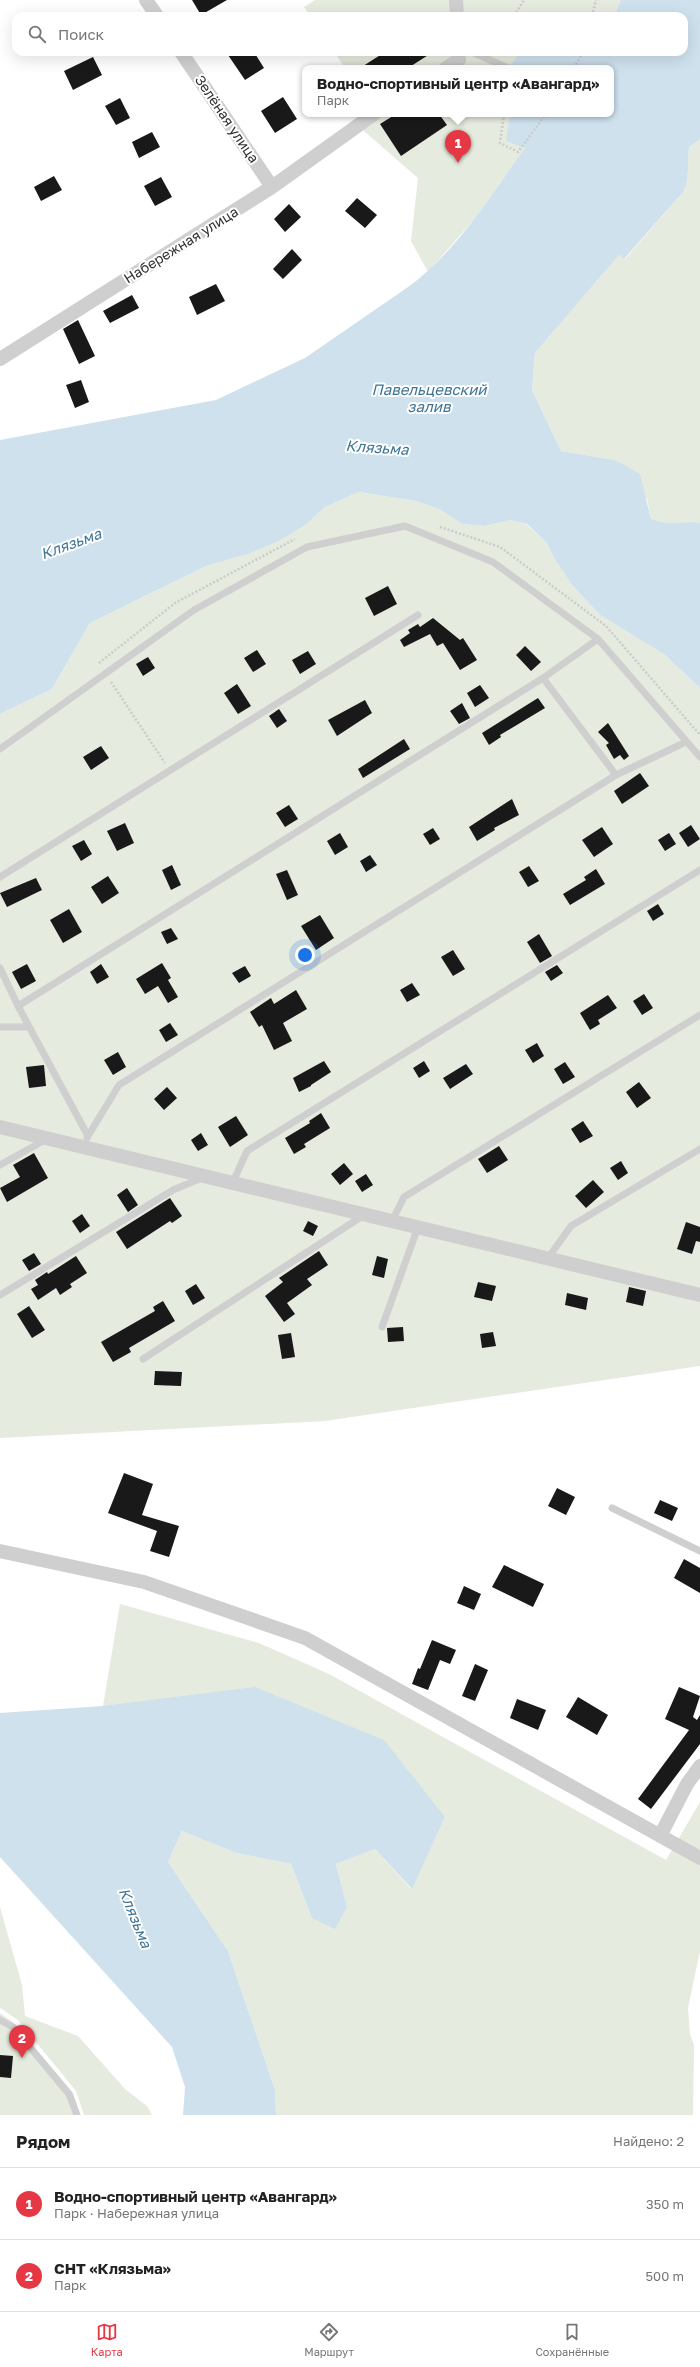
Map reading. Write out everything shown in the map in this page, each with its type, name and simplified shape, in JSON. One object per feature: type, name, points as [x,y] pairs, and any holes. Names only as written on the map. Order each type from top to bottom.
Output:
[{"type":"street","points":[[146,0],[154,12]]},
{"type":"street","points":[[456,0],[457,12]]},
{"type":"street","name":"Зелёная улица","points":[[184,56],[272,187]]},
{"type":"street","points":[[451,65],[459,60],[458,56]]},
{"type":"street","name":"Набережная улица","points":[[0,359],[272,187],[370,117]]},
{"type":"street","points":[[0,1127],[47,1139],[86,1142],[207,1176],[700,1295]]},
{"type":"street","points":[[0,1551],[144,1582],[305,1638],[700,1858]]},
{"type":"street","points":[[660,1836],[687,1784],[700,1766]]},
{"type":"lane","points":[[481,56],[501,65]]},
{"type":"lane","points":[[0,749],[194,610],[307,547],[405,526],[494,562],[598,639],[700,757]]},
{"type":"lane","points":[[0,877],[418,615]]},
{"type":"lane","points":[[18,1006],[543,678],[598,639]]},
{"type":"lane","points":[[543,678],[616,775]]},
{"type":"lane","points":[[86,1142],[119,1085],[616,775],[686,742]]},
{"type":"lane","points":[[233,1182],[247,1151],[700,870]]},
{"type":"lane","points":[[0,968],[86,1142]]},
{"type":"lane","points":[[392,1220],[404,1197],[700,1015]]},
{"type":"lane","points":[[0,1027],[29,1027]]},
{"type":"lane","points":[[0,1164],[47,1139]]},
{"type":"lane","points":[[548,1258],[571,1226],[700,1149]]},
{"type":"lane","points":[[0,1295],[173,1190],[207,1176]]},
{"type":"lane","points":[[143,1359],[366,1214]]},
{"type":"lane","points":[[382,1327],[418,1227]]},
{"type":"lane","points":[[612,1508],[700,1551]]},
{"type":"lane","points":[[0,2020],[12,2027],[69,2094],[77,2115]]},
{"type":"path","points":[[516,12],[524,0]]},
{"type":"path","points":[[593,12],[596,0]]},
{"type":"path","points":[[576,65],[581,56]]},
{"type":"path","points":[[504,117],[500,142],[518,152],[544,117]]},
{"type":"path","points":[[435,525],[500,547],[606,626],[700,735]]},
{"type":"path","points":[[170,770],[99,663],[175,603],[302,536]]},
{"type":"shaded area","points":[[315,0],[621,0],[616,12],[307,12],[304,7]]},
{"type":"shaded area","points":[[337,56],[591,56],[585,65],[343,65]]},
{"type":"shaded area","points":[[362,117],[548,117],[476,217],[428,272],[411,241],[418,178],[357,125]]},
{"type":"shaded area","points":[[700,139],[700,523],[666,523],[651,519],[647,499],[615,460],[561,451],[532,390],[535,353],[619,255],[625,259],[684,191],[688,175],[689,147]]},
{"type":"shaded area","points":[[359,492],[416,501],[439,509],[462,524],[484,526],[510,520],[526,524],[547,543],[554,558],[572,585],[600,615],[665,655],[700,688],[700,1366],[325,1421],[0,1438],[0,714],[52,689],[90,623],[206,566],[251,553],[279,541],[304,526],[325,507]]},
{"type":"shaded area","points":[[120,1604],[259,1643],[329,1674],[666,1860],[700,1802],[700,1951],[688,2008],[690,2034],[694,2045],[693,2115],[276,2115],[275,2090],[228,1951],[168,1862],[182,1831],[236,1853],[291,1864],[312,1918],[347,1907],[336,1864],[375,1849],[411,1889],[445,1817],[103,1706]]},
{"type":"shaded area","points":[[0,1907],[22,1985],[25,2016],[78,2036],[126,2090],[147,2106],[152,2115],[84,2115],[76,2091],[18,2020],[0,2008]]},
{"type":"shaded area","points":[[0,2013],[14,2023],[73,2093],[80,2115],[0,2115]]},
{"type":"water","name":"Павельцевский залив","points":[[621,0],[700,0],[700,139],[689,147],[688,175],[684,191],[624,259],[619,255],[535,353],[532,390],[561,451],[615,460],[640,474],[651,519],[666,523],[700,523],[700,688],[665,655],[600,615],[572,585],[554,558],[547,543],[527,524],[510,520],[484,526],[462,524],[439,509],[416,501],[359,492],[325,507],[304,526],[279,541],[251,553],[206,566],[90,623],[52,689],[0,714],[0,440],[216,400],[305,358],[411,285],[428,271],[459,238],[473,221],[525,148],[506,141],[510,117],[614,117],[614,65],[510,65],[518,56],[688,56],[688,12],[616,12]]},
{"type":"water","name":"Клязьма","points":[[255,1687],[384,1740],[445,1817],[412,1889],[375,1849],[336,1864],[347,1907],[335,1929],[312,1918],[291,1864],[236,1853],[182,1831],[168,1862],[228,1951],[275,2090],[276,2115],[183,2115],[185,2087],[172,2047],[0,1857],[0,1713],[103,1706]]},
{"type":"building","points":[[192,0],[227,0],[206,12],[199,12]]},
{"type":"building","points":[[229,56],[256,56],[264,68],[245,80]]},
{"type":"building","points":[[379,56],[427,56],[413,65],[365,65]]},
{"type":"building","points":[[93,57],[102,75],[73,90],[64,71]]},
{"type":"building","points":[[283,97],[297,119],[275,133],[261,111]]},
{"type":"building","points":[[120,98],[130,118],[116,125],[105,106]]},
{"type":"building","points":[[391,117],[441,117],[447,125],[401,156],[380,124]]},
{"type":"building","points":[[152,132],[160,147],[139,158],[132,142]]},
{"type":"building","points":[[54,176],[62,190],[41,201],[34,187]]},
{"type":"building","points":[[161,177],[172,197],[155,206],[144,186]]},
{"type":"building","points":[[357,198],[377,215],[365,228],[345,211]]},
{"type":"building","points":[[289,204],[301,217],[285,232],[274,219]]},
{"type":"building","points":[[292,249],[302,260],[283,279],[273,269]]},
{"type":"building","points":[[216,284],[225,301],[197,315],[189,297]]},
{"type":"building","points":[[132,295],[139,308],[110,323],[103,311]]},
{"type":"building","points":[[78,320],[95,356],[79,364],[63,329]]},
{"type":"building","points":[[81,380],[89,402],[75,408],[66,385]]},
{"type":"building","points":[[388,586],[397,604],[374,616],[365,598]]},
{"type":"building","points":[[433,618],[460,640],[463,638],[477,660],[460,670],[443,643],[437,646],[430,634],[404,647],[400,640],[410,633],[408,630],[418,624],[420,627]]},
{"type":"building","points":[[525,646],[541,662],[531,671],[516,655]]},
{"type":"building","points":[[257,650],[266,664],[253,672],[244,658]]},
{"type":"building","points":[[308,651],[316,664],[300,674],[292,660]]},
{"type":"building","points":[[148,657],[155,668],[143,676],[136,664]]},
{"type":"building","points":[[237,684],[251,706],[238,714],[224,693]]},
{"type":"building","points":[[480,685],[489,698],[475,707],[467,693]]},
{"type":"building","points":[[538,698],[545,708],[500,735],[501,737],[489,745],[482,733]]},
{"type":"building","points":[[365,700],[372,713],[337,736],[328,720]]},
{"type":"building","points":[[462,703],[470,718],[459,724],[450,711]]},
{"type":"building","points":[[279,709],[287,721],[277,728],[269,716]]},
{"type":"building","points":[[608,723],[629,756],[624,760],[620,755],[614,759],[606,745],[609,743],[598,732]]},
{"type":"building","points":[[404,739],[410,749],[363,778],[358,769]]},
{"type":"building","points":[[101,746],[109,758],[91,770],[83,757]]},
{"type":"building","points":[[640,773],[649,786],[622,804],[614,791]]},
{"type":"building","points":[[512,799],[519,815],[494,828],[495,830],[477,841],[469,827]]},
{"type":"building","points":[[289,805],[298,819],[285,827],[276,813]]},
{"type":"building","points":[[125,823],[134,843],[117,851],[107,831]]},
{"type":"building","points":[[691,825],[700,839],[688,847],[679,833]]},
{"type":"building","points":[[602,827],[613,844],[594,857],[582,840]]},
{"type":"building","points":[[433,828],[440,839],[430,845],[423,834]]},
{"type":"building","points":[[340,833],[348,847],[335,855],[327,841]]},
{"type":"building","points":[[669,833],[676,844],[665,851],[658,840]]},
{"type":"building","points":[[84,840],[92,854],[81,861],[72,846]]},
{"type":"building","points":[[370,855],[377,865],[366,872],[360,861]]},
{"type":"building","points":[[172,865],[181,885],[171,890],[162,870]]},
{"type":"building","points":[[529,866],[539,881],[528,887],[519,872]]},
{"type":"building","points":[[596,869],[605,884],[570,905],[563,894],[586,880],[584,877]]},
{"type":"building","points":[[287,870],[298,895],[287,900],[276,874]]},
{"type":"building","points":[[108,876],[119,893],[102,904],[91,887]]},
{"type":"building","points":[[36,878],[42,890],[7,907],[0,893]]},
{"type":"building","points":[[658,904],[664,914],[653,921],[647,911]]},
{"type":"building","points":[[69,909],[82,932],[63,943],[50,920]]},
{"type":"building","points":[[320,915],[334,938],[316,950],[301,926]]},
{"type":"building","points":[[171,928],[178,939],[167,944],[161,932]]},
{"type":"building","points":[[539,934],[552,956],[540,963],[527,942]]},
{"type":"building","points":[[453,950],[465,969],[453,976],[441,957]]},
{"type":"building","points":[[162,963],[171,978],[168,980],[178,997],[168,1003],[158,986],[145,994],[136,979]]},
{"type":"building","points":[[27,964],[36,981],[21,989],[12,972]]},
{"type":"building","points":[[101,964],[109,977],[97,984],[90,972]]},
{"type":"building","points":[[557,965],[563,973],[551,981],[545,972]]},
{"type":"building","points":[[245,966],[251,976],[239,983],[232,973]]},
{"type":"building","points":[[412,983],[420,995],[407,1002],[400,990]]},
{"type":"building","points":[[296,990],[307,1009],[283,1023],[292,1041],[274,1050],[262,1025],[259,1027],[250,1012],[271,998],[274,1004]]},
{"type":"building","points":[[644,994],[653,1008],[642,1015],[633,1001]]},
{"type":"building","points":[[608,995],[617,1008],[598,1020],[600,1024],[590,1030],[580,1013]]},
{"type":"building","points":[[170,1023],[178,1035],[166,1042],[159,1030]]},
{"type":"building","points":[[537,1043],[544,1056],[533,1063],[525,1050]]},
{"type":"building","points":[[118,1052],[126,1067],[113,1075],[104,1060]]},
{"type":"building","points":[[324,1061],[331,1072],[311,1086],[299,1092],[293,1078]]},
{"type":"building","points":[[424,1061],[430,1071],[419,1078],[413,1068]]},
{"type":"building","points":[[565,1062],[575,1077],[563,1084],[554,1069]]},
{"type":"building","points":[[466,1064],[473,1074],[450,1089],[443,1078]]},
{"type":"building","points":[[44,1065],[46,1086],[29,1088],[26,1067]]},
{"type":"building","points":[[639,1082],[651,1098],[637,1108],[626,1092]]},
{"type":"building","points":[[167,1087],[177,1098],[164,1110],[154,1099]]},
{"type":"building","points":[[321,1113],[330,1128],[304,1144],[306,1147],[294,1154],[285,1138],[310,1123],[309,1121]]},
{"type":"building","points":[[236,1116],[248,1135],[230,1147],[218,1127]]},
{"type":"building","points":[[583,1121],[593,1136],[580,1143],[571,1129]]},
{"type":"building","points":[[201,1133],[208,1145],[198,1151],[191,1140]]},
{"type":"building","points":[[499,1146],[508,1160],[487,1173],[478,1159]]},
{"type":"building","points":[[34,1153],[48,1178],[7,1202],[0,1188],[20,1177],[13,1165]]},
{"type":"building","points":[[621,1161],[628,1173],[618,1180],[610,1168]]},
{"type":"building","points":[[344,1163],[353,1174],[340,1185],[331,1174]]},
{"type":"building","points":[[366,1174],[373,1185],[362,1192],[355,1181]]},
{"type":"building","points":[[593,1180],[604,1192],[586,1208],[575,1196]]},
{"type":"building","points":[[127,1188],[138,1205],[128,1212],[117,1195]]},
{"type":"building","points":[[170,1198],[182,1216],[172,1223],[170,1221],[127,1249],[116,1232]]},
{"type":"building","points":[[82,1214],[90,1226],[80,1233],[72,1221]]},
{"type":"building","points":[[308,1221],[318,1226],[313,1236],[303,1231]]},
{"type":"building","points":[[686,1222],[700,1227],[700,1242],[696,1241],[692,1254],[677,1249]]},
{"type":"building","points":[[319,1251],[328,1265],[307,1279],[312,1285],[287,1303],[295,1314],[284,1322],[265,1296],[283,1282],[279,1278]]},
{"type":"building","points":[[34,1253],[41,1264],[29,1271],[22,1260]]},
{"type":"building","points":[[76,1256],[87,1273],[70,1284],[72,1287],[60,1295],[56,1288],[38,1300],[31,1289],[38,1285],[35,1280],[47,1272],[48,1274]]},
{"type":"building","points":[[377,1256],[388,1259],[384,1278],[372,1275]]},
{"type":"building","points":[[478,1282],[496,1286],[492,1301],[474,1297]]},
{"type":"building","points":[[196,1284],[205,1298],[193,1305],[185,1291]]},
{"type":"building","points":[[629,1287],[646,1291],[643,1306],[626,1302]]},
{"type":"building","points":[[567,1293],[588,1298],[586,1310],[565,1305]]},
{"type":"building","points":[[163,1301],[175,1321],[129,1348],[131,1352],[113,1362],[101,1342],[155,1311],[153,1307]]},
{"type":"building","points":[[29,1306],[45,1330],[32,1338],[17,1314]]},
{"type":"building","points":[[403,1327],[404,1341],[388,1342],[387,1328]]},
{"type":"building","points":[[493,1332],[496,1346],[482,1348],[480,1334]]},
{"type":"building","points":[[291,1333],[295,1357],[282,1359],[278,1335]]},
{"type":"building","points":[[155,1371],[182,1372],[181,1386],[154,1385]]},
{"type":"building","points":[[124,1473],[153,1484],[142,1515],[179,1526],[169,1557],[150,1551],[157,1531],[108,1513]]},
{"type":"building","points":[[557,1488],[575,1497],[566,1515],[548,1506]]},
{"type":"building","points":[[660,1500],[678,1508],[672,1521],[654,1513]]},
{"type":"building","points":[[684,1559],[700,1568],[700,1593],[674,1578]]},
{"type":"building","points":[[504,1565],[544,1584],[533,1607],[492,1587]]},
{"type":"building","points":[[464,1586],[481,1594],[474,1610],[457,1603]]},
{"type":"building","points":[[432,1640],[456,1650],[450,1664],[440,1660],[428,1690],[412,1684]]},
{"type":"building","points":[[475,1664],[488,1670],[475,1701],[462,1696]]},
{"type":"building","points":[[679,1687],[700,1696],[693,1717],[697,1720],[700,1715],[700,1744],[651,1809],[638,1799],[689,1730],[665,1719]]},
{"type":"building","points":[[578,1697],[608,1715],[597,1735],[566,1717]]},
{"type":"building","points":[[517,1699],[546,1710],[538,1730],[510,1718]]},
{"type":"building","points":[[0,2055],[13,2056],[11,2078],[0,2077]]},
{"type":"place","name":"Водно-спортивный центр «Авангард»","points":[[458,163]]},
{"type":"place","name":"СНТ «Клязьма»","points":[[22,2058]]}]
